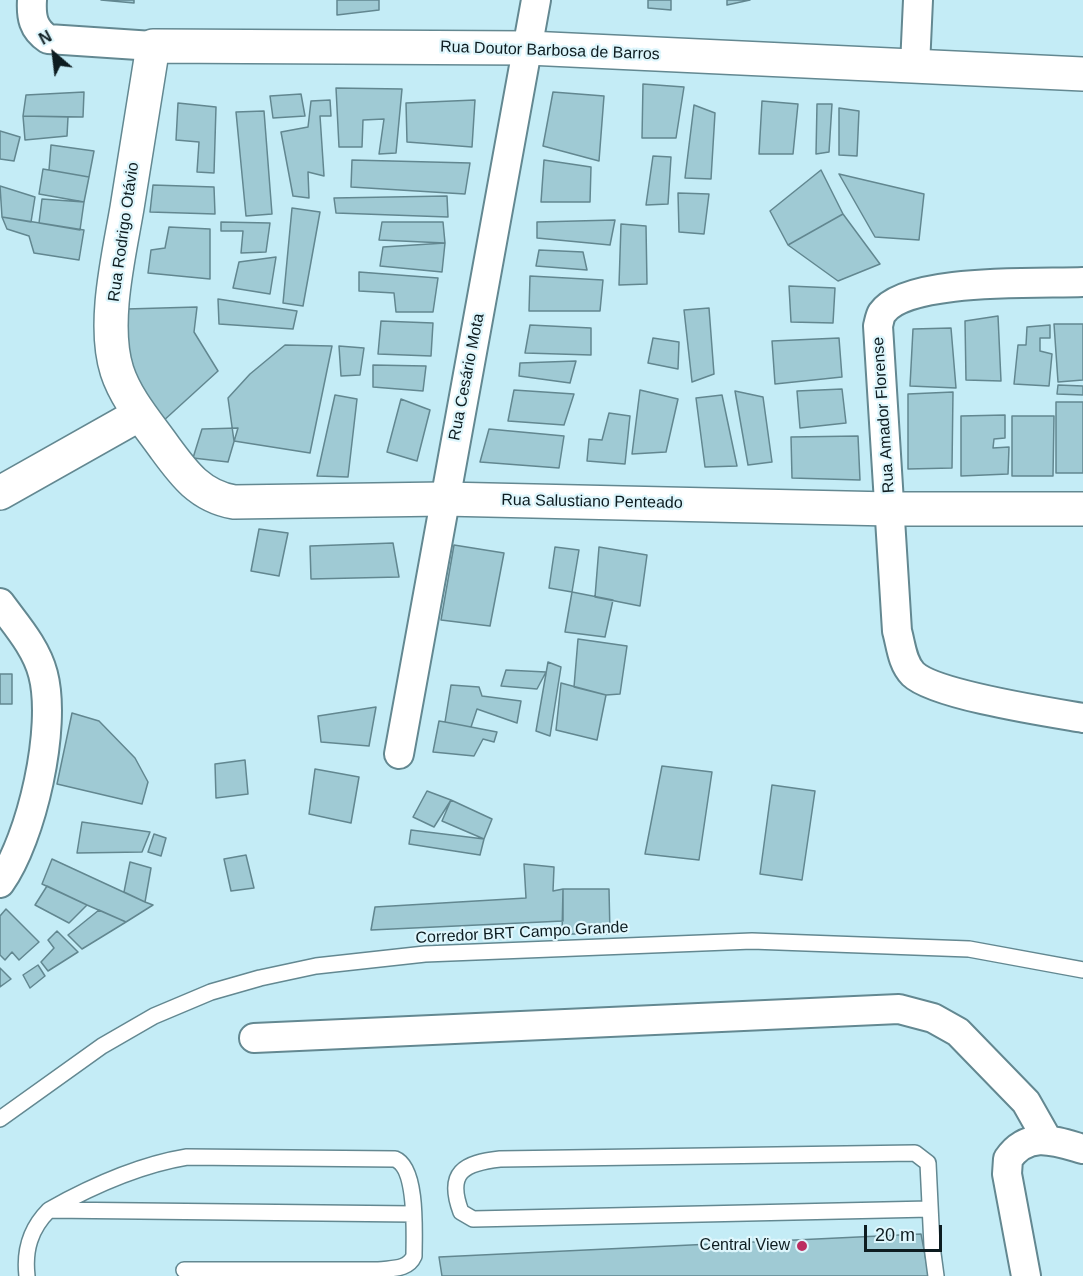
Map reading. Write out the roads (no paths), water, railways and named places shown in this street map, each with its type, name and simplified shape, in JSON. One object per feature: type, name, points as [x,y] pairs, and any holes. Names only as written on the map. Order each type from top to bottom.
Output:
[{"type":"street","name":"Rua Cesário Mota","points":[[399,753],[536,0]]},
{"type":"street","points":[[915,66],[918,0]]},
{"type":"street","name":"Rua Doutor Barbosa de Barros","points":[[32,7],[36,29],[48,39],[153,46],[528,48],[1083,74]]},
{"type":"street","name":"Rua Rodrigo Otávio","points":[[140,414],[117,370],[112,326],[115,279],[153,46]]},
{"type":"street","name":"Rua Amador Florense","points":[[1083,282],[953,286],[901,299],[882,312],[878,326],[897,631],[904,660],[913,674],[931,686],[1030,709],[1083,718]]},
{"type":"street","points":[[0,494],[140,414]]},
{"type":"street","name":"Rua Salustiano Penteado","points":[[140,414],[185,474],[207,495],[234,502],[444,499],[890,509],[1083,509]]},
{"type":"street","points":[[0,603],[36,655],[47,696],[46,735],[35,796],[18,849],[0,883]]},
{"type":"street","points":[[254,1038],[899,1009],[933,1018],[958,1032],[1026,1102],[1047,1138]]},
{"type":"street","points":[[1026,1276],[1007,1174],[1008,1159],[1013,1152],[1031,1141],[1047,1138],[1083,1149]]},
{"type":"lane","name":"Corredor BRT Campo Grande","points":[[0,1119],[102,1046],[154,1016],[211,992],[316,966],[425,954],[752,941],[969,950],[1083,970]]},
{"type":"lane","points":[[930,1209],[473,1219],[461,1212],[456,1190],[458,1177],[470,1164],[500,1159],[906,1151],[921,1155],[928,1163],[936,1276]]},
{"type":"lane","points":[[27,1276],[28,1242],[38,1222],[49,1210],[89,1189],[151,1165],[187,1157],[224,1156],[394,1159],[402,1163],[412,1193],[414,1256],[404,1267],[379,1270],[184,1270]]},
{"type":"lane","points":[[49,1210],[412,1214]]},
{"type":"place","name":"Central View","points":[[802,1246]]}]
